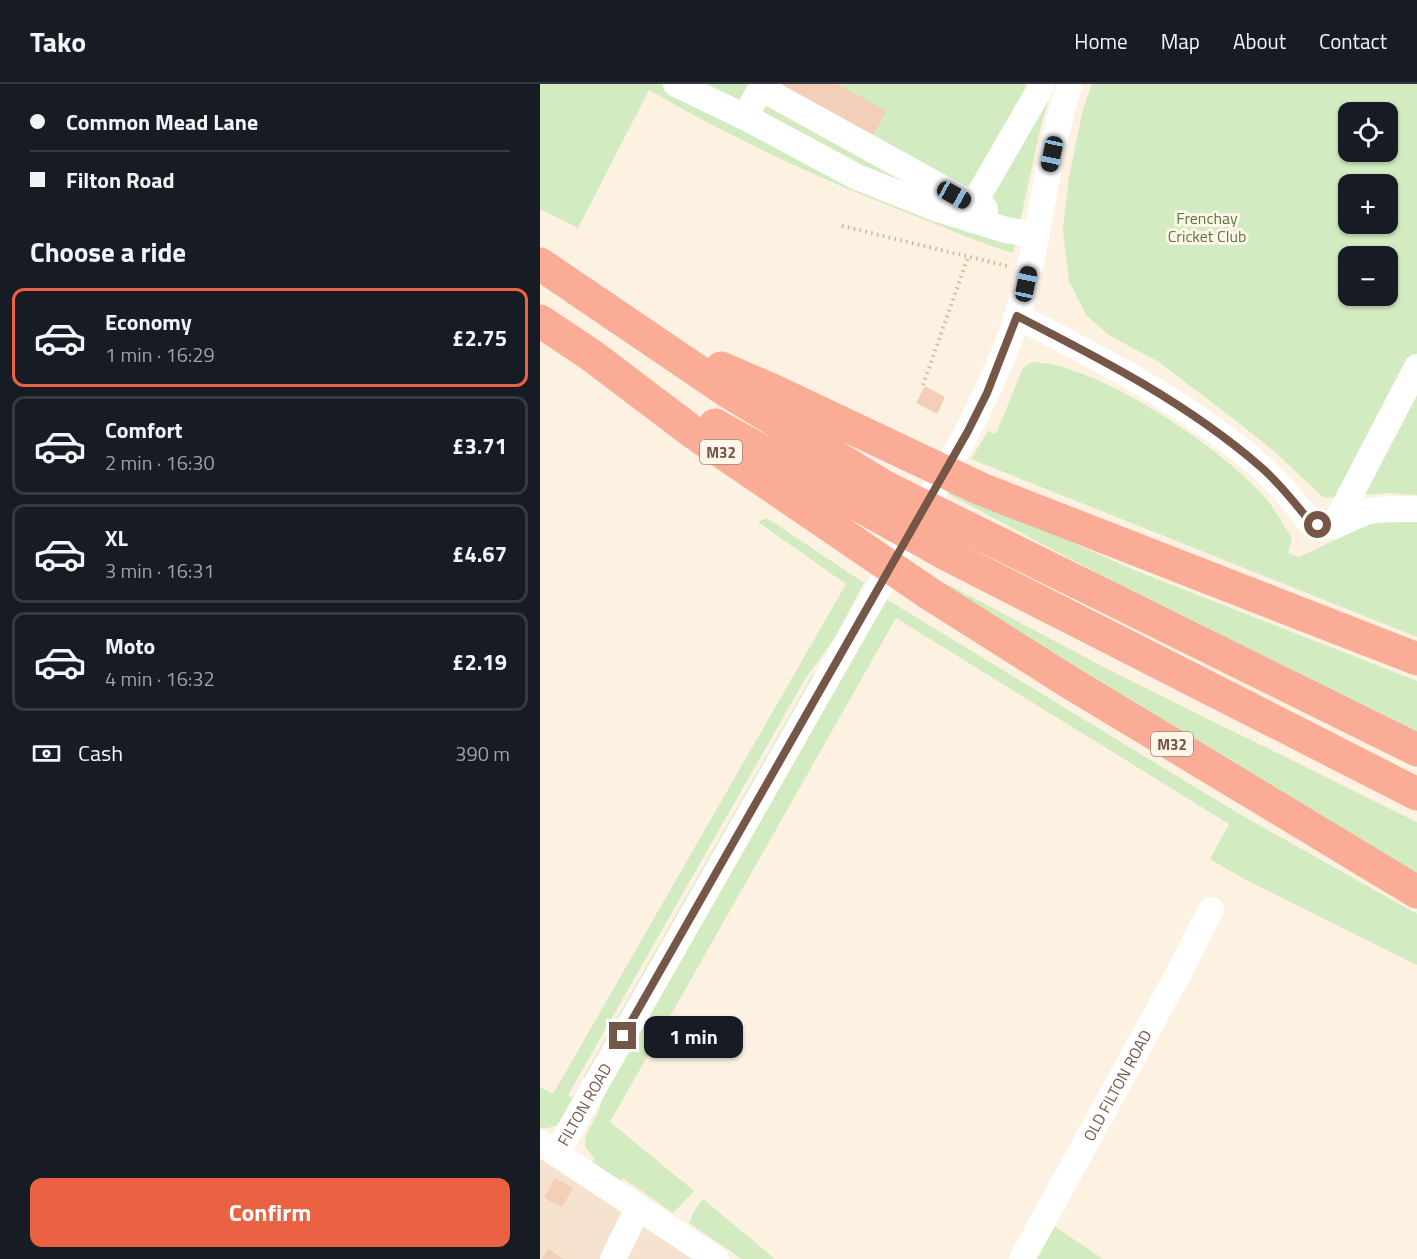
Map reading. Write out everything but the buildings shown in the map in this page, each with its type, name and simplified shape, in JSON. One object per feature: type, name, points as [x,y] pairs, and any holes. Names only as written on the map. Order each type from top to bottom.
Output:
[{"type":"highway","name":"M32","points":[[540,264],[653,339],[879,500]]},
{"type":"highway","name":"M32","points":[[540,321],[591,355],[694,433],[930,594],[1069,682],[1417,892]]},
{"type":"highway","name":"M32","points":[[653,339],[772,390],[981,489],[1417,659]]},
{"type":"highway","name":"M32","points":[[591,355],[879,500],[1417,794]]},
{"type":"highway","name":"M32","points":[[956,541],[1417,750]]},
{"type":"street","points":[[676,84],[745,117],[857,177],[935,208],[1006,230],[1037,229]]},
{"type":"street","name":"FILTON ROAD","points":[[548,1149],[968,431],[987,393],[1017,316],[1056,132],[1070,84]]},
{"type":"street","points":[[973,206],[1041,87]]},
{"type":"street","points":[[745,117],[761,88],[973,206],[1037,229]]},
{"type":"street","points":[[1017,316],[1128,374],[1179,406],[1263,469],[1311,523],[1334,526],[1370,511],[1392,508],[1417,509]]},
{"type":"street","points":[[1334,526],[1417,367]]},
{"type":"street","name":"OLD FILTON ROAD","points":[[1022,1259],[1211,910]]},
{"type":"street","points":[[548,1149],[716,1259]]},
{"type":"street","points":[[613,1259],[638,1208]]},
{"type":"path","points":[[842,226],[1028,272]]},
{"type":"path","points":[[923,386],[968,257]]},
{"type":"shaded area","points":[[540,1155],[693,1259],[540,1259]]},
{"type":"green space","points":[[540,84],[1053,84],[1041,126],[1013,253],[990,246],[818,176],[715,127],[649,90],[578,228],[540,209]]},
{"type":"green space","name":"Frenchay Cricket Club","points":[[1092,84],[1417,84],[1417,495],[1389,493],[1324,498],[1275,452],[1240,424],[1159,362],[1110,336],[1086,315],[1069,281],[1063,230],[1069,177],[1083,109]]},
{"type":"green space","points":[[1032,362],[1059,366],[1090,377],[1123,392],[1189,433],[1244,476],[1264,496],[1292,538],[1288,553],[1299,557],[1346,535],[1373,517],[1417,517],[1417,637],[971,459],[988,431],[996,434],[1023,368]]},
{"type":"green space","points":[[951,488],[1134,570],[1417,681],[1417,735],[1168,611],[939,489]]},
{"type":"green space","points":[[767,518],[864,583],[834,639],[805,679],[568,1095],[578,1100],[567,1117],[559,1124],[540,1128],[540,1087],[553,1094],[846,584],[758,522]]},
{"type":"green space","points":[[949,585],[1117,674],[1417,822],[1417,882],[946,591]]},
{"type":"green space","points":[[886,599],[1236,812],[1417,914],[1417,965],[1244,879],[1210,859],[1229,824],[896,618],[610,1122],[694,1191],[673,1213],[623,1178],[618,1184],[590,1165],[595,1159],[585,1147],[587,1134],[599,1110],[602,1096]]},
{"type":"green space","points":[[830,655],[585,1087],[584,1076],[812,676]]},
{"type":"green space","points":[[703,1199],[775,1259],[742,1259],[689,1223]]},
{"type":"green space","points":[[1051,1224],[1103,1259],[1033,1259]]},
{"type":"route","points":[[623,1036],[968,431],[987,393],[1017,316],[1146,384],[1179,406],[1263,469],[1311,523],[1318,525]]}]
